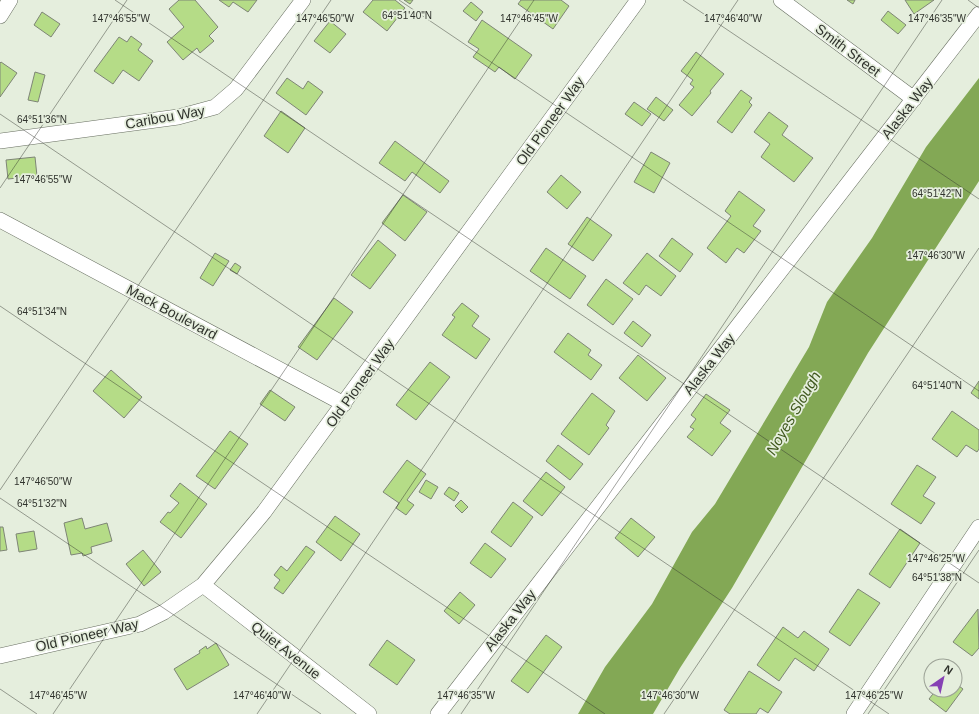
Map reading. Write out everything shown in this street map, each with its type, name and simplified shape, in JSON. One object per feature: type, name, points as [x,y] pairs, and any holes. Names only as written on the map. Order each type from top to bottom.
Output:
[{"type":"street","points":[[0,16],[10,0]]},
{"type":"street","name":"Caribou Way","points":[[0,141],[178,117],[215,107],[236,89],[303,0]]},
{"type":"street","name":"Old Pioneer Way","points":[[0,656],[140,624],[164,612],[203,585],[264,512],[638,0]]},
{"type":"street","name":"Smith Street","points":[[781,0],[914,99]]},
{"type":"street","name":"Alaska Way","points":[[438,714],[979,14]]},
{"type":"street","name":"Mack Boulevard","points":[[0,220],[344,404]]},
{"type":"street","points":[[854,714],[979,527]]},
{"type":"street","name":"Quiet Avenue","points":[[203,585],[369,714]]},
{"type":"water","name":"Noyes Slough","points":[[979,78],[979,181],[868,353],[732,588],[680,668],[653,714],[578,714],[605,667],[652,604],[692,532],[715,504],[809,347],[827,302],[872,238],[926,147]]},
{"type":"building","points":[[179,0],[195,0],[218,27],[209,36],[214,41],[200,53],[197,48],[183,60],[167,42],[184,27],[169,9]]},
{"type":"building","points":[[219,0],[257,0],[248,12],[233,2],[229,7]]},
{"type":"building","points":[[373,0],[395,0],[405,8],[387,31],[363,12]]},
{"type":"building","points":[[404,0],[413,0],[410,4]]},
{"type":"building","points":[[521,0],[561,0],[569,6],[553,29],[518,4]]},
{"type":"building","points":[[847,0],[855,0],[853,4]]},
{"type":"building","points":[[905,0],[934,0],[914,14]]},
{"type":"building","points":[[471,2],[483,12],[476,21],[463,11]]},
{"type":"building","points":[[888,11],[906,25],[898,34],[881,20]]},
{"type":"building","points":[[42,12],[60,24],[51,37],[34,25]]},
{"type":"building","points":[[482,20],[532,55],[515,79],[499,67],[495,72],[473,57],[479,49],[468,42]]},
{"type":"building","points":[[330,21],[346,34],[330,53],[314,41]]},
{"type":"building","points":[[131,36],[142,44],[138,50],[153,61],[139,81],[123,70],[113,84],[94,71],[119,37],[127,42]]},
{"type":"building","points":[[696,52],[724,74],[692,116],[679,105],[694,87],[690,84],[693,80],[681,71]]},
{"type":"building","points":[[1,62],[17,73],[0,97],[0,63]]},
{"type":"building","points":[[35,72],[45,75],[38,102],[28,100]]},
{"type":"building","points":[[287,78],[303,89],[308,81],[323,92],[306,115],[276,93]]},
{"type":"building","points":[[741,90],[752,98],[749,102],[752,105],[732,133],[717,122]]},
{"type":"building","points":[[656,97],[673,110],[664,121],[647,109]]},
{"type":"building","points":[[634,102],[651,114],[642,126],[625,114]]},
{"type":"building","points":[[281,111],[305,128],[288,153],[264,136]]},
{"type":"building","points":[[769,112],[788,126],[782,135],[813,158],[794,182],[761,157],[770,144],[754,132]]},
{"type":"building","points":[[395,141],[449,181],[440,193],[412,172],[405,181],[379,163]]},
{"type":"building","points":[[651,152],[670,163],[654,193],[634,182]]},
{"type":"building","points":[[35,157],[37,176],[8,179],[6,160]]},
{"type":"building","points":[[561,175],[581,192],[567,209],[547,192]]},
{"type":"building","points":[[739,191],[765,210],[753,226],[761,231],[744,253],[737,248],[726,263],[707,248],[731,216],[725,211]]},
{"type":"building","points":[[403,195],[427,212],[405,241],[382,223]]},
{"type":"building","points":[[587,217],[612,235],[593,261],[568,244]]},
{"type":"building","points":[[672,238],[693,254],[680,272],[659,256]]},
{"type":"building","points":[[378,240],[396,255],[370,289],[351,275]]},
{"type":"building","points":[[546,248],[586,276],[570,299],[530,271]]},
{"type":"building","points":[[215,253],[229,261],[213,286],[200,278]]},
{"type":"building","points":[[647,253],[676,276],[661,296],[646,285],[639,295],[623,283]]},
{"type":"building","points":[[235,263],[241,267],[237,274],[230,270]]},
{"type":"building","points":[[606,279],[633,299],[613,325],[587,305]]},
{"type":"building","points":[[334,298],[353,312],[317,360],[298,347]]},
{"type":"building","points":[[462,303],[479,316],[472,326],[490,339],[476,359],[442,335],[455,317],[452,315]]},
{"type":"building","points":[[633,321],[651,335],[642,347],[624,333]]},
{"type":"building","points":[[568,333],[591,350],[588,355],[602,365],[591,380],[554,352]]},
{"type":"building","points":[[638,355],[666,378],[647,401],[619,378]]},
{"type":"building","points":[[430,362],[450,377],[416,420],[396,405]]},
{"type":"building","points":[[111,370],[142,397],[124,418],[93,391]]},
{"type":"building","points":[[979,381],[979,399],[971,393]]},
{"type":"building","points":[[270,390],[295,407],[285,421],[260,404]]},
{"type":"building","points":[[592,393],[615,411],[606,425],[609,428],[589,455],[561,434]]},
{"type":"building","points":[[706,394],[730,410],[720,423],[731,431],[712,456],[687,437],[694,429],[690,427],[696,419],[691,415]]},
{"type":"building","points":[[952,411],[979,430],[979,449],[977,452],[966,445],[957,457],[932,439]]},
{"type":"building","points":[[230,431],[248,444],[215,489],[196,476]]},
{"type":"building","points":[[558,445],[583,464],[570,480],[546,461]]},
{"type":"building","points":[[407,460],[426,474],[407,500],[414,505],[406,515],[396,508],[399,503],[383,492]]},
{"type":"building","points":[[917,465],[936,477],[923,496],[935,503],[921,524],[891,504]]},
{"type":"building","points":[[546,472],[565,487],[542,516],[523,501]]},
{"type":"building","points":[[426,480],[438,487],[431,499],[419,492]]},
{"type":"building","points":[[180,483],[207,504],[181,538],[160,522],[168,512],[170,513],[179,503],[170,496]]},
{"type":"building","points":[[449,487],[459,493],[454,501],[444,494]]},
{"type":"building","points":[[461,500],[468,507],[462,513],[455,506]]},
{"type":"building","points":[[513,502],[533,517],[511,547],[491,532]]},
{"type":"building","points":[[335,516],[360,534],[341,561],[316,542]]},
{"type":"building","points":[[82,518],[85,529],[107,523],[112,541],[91,547],[92,553],[83,556],[82,553],[71,555],[64,523]]},
{"type":"building","points":[[631,518],[655,537],[638,557],[615,538]]},
{"type":"building","points":[[0,527],[3,527],[7,550],[0,551]]},
{"type":"building","points":[[900,529],[920,543],[890,588],[869,574]]},
{"type":"building","points":[[34,531],[37,549],[19,552],[16,534]]},
{"type":"building","points":[[485,543],[506,559],[491,578],[470,563]]},
{"type":"building","points":[[306,546],[315,552],[283,594],[274,588],[280,580],[274,575],[281,566],[287,571]]},
{"type":"building","points":[[143,550],[161,572],[144,586],[126,564]]},
{"type":"building","points":[[858,589],[880,603],[850,646],[829,632]]},
{"type":"building","points":[[460,592],[475,605],[459,624],[444,611]]},
{"type":"building","points":[[978,609],[979,648],[972,656],[953,642]]},
{"type":"building","points":[[783,627],[798,638],[804,631],[829,649],[814,671],[795,658],[779,681],[757,665]]},
{"type":"building","points":[[546,635],[562,647],[528,693],[511,681]]},
{"type":"building","points":[[387,640],[415,660],[397,685],[369,665]]},
{"type":"building","points":[[216,643],[229,665],[187,690],[174,669],[200,653],[199,651],[206,646],[207,649]]},
{"type":"building","points":[[749,671],[782,692],[768,713],[760,708],[756,714],[730,714],[724,710]]},
{"type":"building","points":[[930,698],[956,698],[946,712],[929,699]]}]
